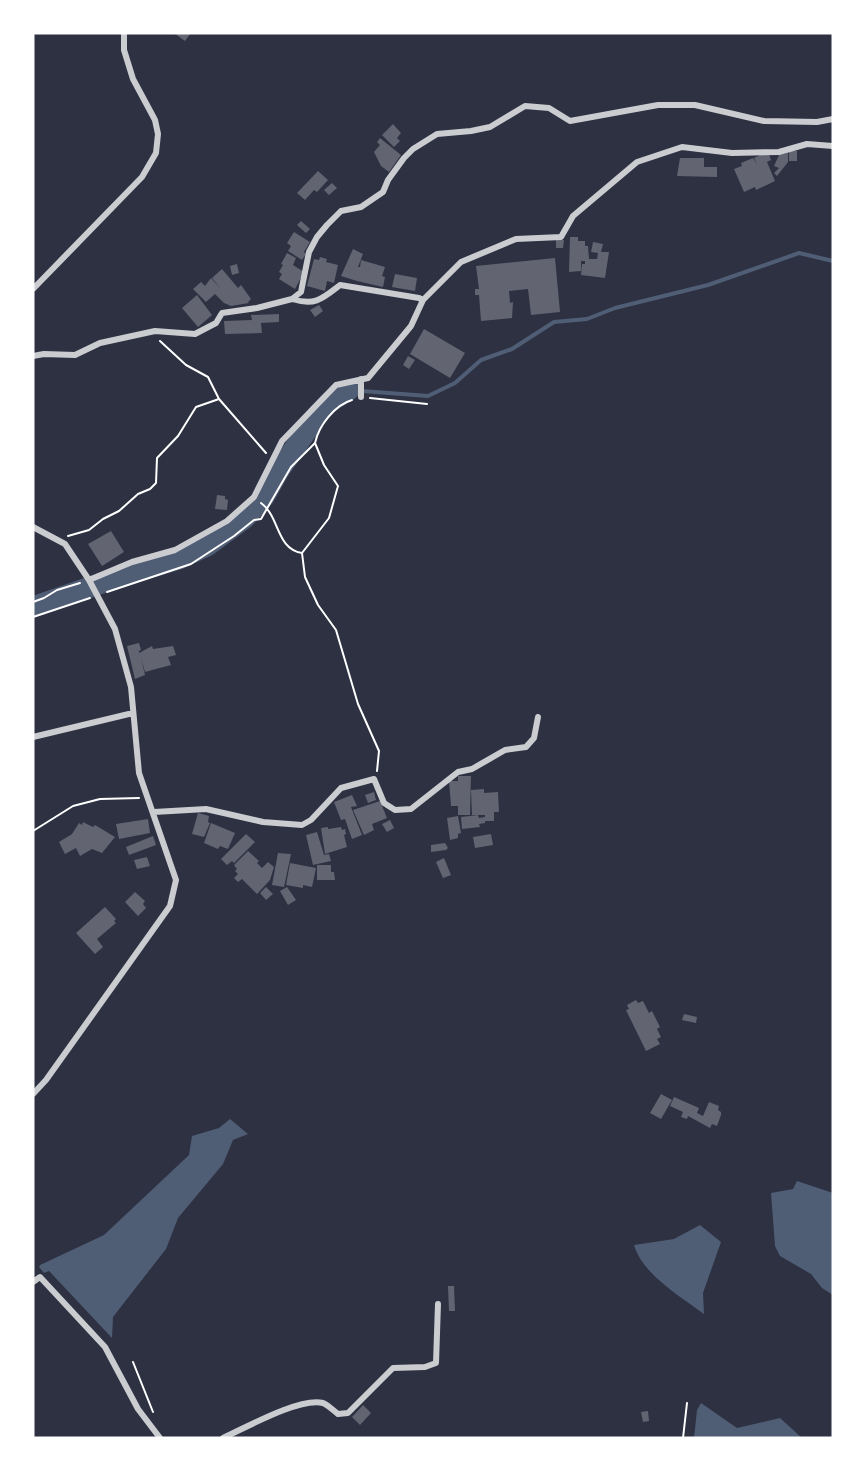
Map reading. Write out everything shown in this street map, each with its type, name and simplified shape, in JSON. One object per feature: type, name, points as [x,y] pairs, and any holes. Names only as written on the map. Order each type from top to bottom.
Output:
[{"type":"street","points":[[33,289],[142,177],[156,153],[158,134],[154,120],[133,79],[124,50],[124,33]]},
{"type":"street","points":[[33,356],[75,354],[100,343],[155,331],[195,334],[216,323],[222,313],[257,308],[292,299],[300,292],[309,252],[317,237],[341,211],[361,207],[383,192],[388,180],[408,154],[436,134],[471,131],[490,126],[525,106],[549,108],[570,121],[658,105],[695,105],[764,121],[818,122],[833,119]]},
{"type":"street","points":[[89,580],[132,562],[175,550],[227,521],[254,497],[282,441],[336,385],[368,378],[411,326],[423,300],[461,262],[516,239],[561,237],[573,216],[638,162],[682,147],[732,153],[779,152],[807,144],[833,146]]},
{"type":"street","points":[[292,299],[305,303],[321,300],[340,285],[419,297],[423,300]]},
{"type":"street","points":[[361,379],[361,397]]},
{"type":"street","points":[[33,527],[65,544],[89,580],[115,629],[131,687],[139,773],[176,880],[170,906],[46,1080],[33,1094]]},
{"type":"street","points":[[33,736],[133,713]]},
{"type":"street","points":[[153,812],[206,809],[263,822],[302,825],[311,820],[341,788],[374,779],[384,803],[395,810],[411,809],[458,772],[472,769],[505,750],[526,747],[534,738],[538,717]]},
{"type":"street","points":[[33,1282],[40,1277],[105,1347],[138,1409],[159,1438]]},
{"type":"street","points":[[223,1438],[305,1403],[324,1404],[338,1414],[348,1413],[393,1368],[425,1368],[436,1363],[438,1304]]},
{"type":"path","points":[[155,331],[156,336],[186,365],[208,377],[219,399],[273,459]]},
{"type":"path","points":[[374,779],[379,751],[358,704],[336,630],[318,605],[305,577],[302,553],[329,518],[338,486],[324,465],[315,443],[326,420],[344,403],[361,397],[427,404]]},
{"type":"path","points":[[65,544],[68,536],[89,530],[103,519],[119,511],[138,494],[150,489],[156,483],[157,458],[178,436],[196,407],[219,399]]},
{"type":"path","points":[[268,508],[274,517],[281,540],[296,552],[302,553]]},
{"type":"path","points":[[33,602],[57,590],[89,580]]},
{"type":"path","points":[[33,617],[97,596]]},
{"type":"path","points":[[33,831],[74,806],[100,799],[148,797]]},
{"type":"path","points":[[133,1362],[154,1416]]},
{"type":"path","points":[[683,1438],[687,1403]]},
{"type":"water","points":[[230,1119],[248,1134],[233,1140],[223,1164],[178,1218],[166,1249],[113,1317],[112,1338],[49,1271],[44,1273],[40,1265],[104,1235],[189,1155],[192,1136],[219,1128]]},
{"type":"water","points":[[797,1181],[833,1193],[833,1295],[822,1288],[811,1274],[780,1256],[775,1246],[771,1193],[793,1189]]},
{"type":"water","points":[[700,1225],[721,1242],[703,1293],[704,1314],[654,1275],[638,1256],[634,1245],[674,1239]]},
{"type":"water","points":[[701,1403],[737,1428],[780,1418],[802,1438],[694,1438],[697,1410]]},
{"type":"building","points":[[174,33],[191,33],[185,41]]},
{"type":"building","points":[[393,124],[401,133],[397,138],[400,141],[394,147],[382,135]]},
{"type":"building","points":[[380,138],[401,155],[389,172],[381,166],[374,152],[380,145],[377,142]]},
{"type":"building","points":[[768,151],[771,160],[767,162],[775,181],[756,190],[755,187],[744,192],[734,169],[753,158],[757,164],[754,158]]},
{"type":"building","points":[[789,151],[797,151],[797,161],[789,161]]},
{"type":"building","points":[[788,153],[788,162],[777,176],[774,173],[779,168],[774,166],[779,155]]},
{"type":"building","points":[[680,158],[704,158],[704,167],[717,167],[717,177],[677,176]]},
{"type":"building","points":[[318,171],[328,180],[317,192],[314,190],[305,200],[297,193]]},
{"type":"building","points":[[332,183],[337,188],[329,195],[324,190]]},
{"type":"building","points":[[301,221],[310,229],[306,233],[297,225]]},
{"type":"building","points":[[294,232],[310,242],[302,260],[288,251],[291,246],[287,243]]},
{"type":"building","points":[[570,237],[578,237],[578,241],[585,241],[585,246],[588,246],[589,259],[597,259],[598,253],[591,252],[593,242],[603,244],[601,252],[609,252],[605,278],[581,275],[582,264],[585,264],[585,261],[581,261],[581,271],[569,272]]},
{"type":"building","points":[[556,240],[564,240],[563,248],[556,248]]},
{"type":"building","points":[[353,249],[363,254],[358,267],[360,267],[361,260],[385,267],[382,276],[385,277],[383,287],[341,276]]},
{"type":"building","points":[[287,253],[296,258],[293,265],[304,272],[295,289],[279,279],[282,274],[279,272],[283,265],[281,264]]},
{"type":"building","points":[[320,257],[327,259],[326,262],[338,265],[334,283],[327,281],[325,291],[307,286],[314,259],[319,260]]},
{"type":"building","points":[[555,258],[560,312],[531,315],[528,289],[509,291],[510,303],[513,302],[512,318],[481,321],[479,295],[475,295],[475,289],[479,289],[476,266]]},
{"type":"building","points":[[237,264],[239,273],[232,275],[230,266]]},
{"type":"building","points":[[222,269],[238,288],[241,285],[251,299],[249,303],[231,306],[215,294],[206,302],[193,289],[201,282],[205,286],[211,278],[221,289],[212,278]]},
{"type":"building","points":[[395,274],[417,278],[415,291],[392,287]]},
{"type":"building","points":[[197,295],[212,315],[198,327],[182,308]]},
{"type":"building","points":[[319,305],[323,311],[315,317],[310,310]]},
{"type":"building","points":[[279,314],[279,322],[261,323],[262,333],[225,334],[224,321],[252,320],[251,315]]},
{"type":"building","points":[[424,329],[465,353],[450,378],[410,354]]},
{"type":"building","points":[[408,356],[415,360],[409,369],[403,365]]},
{"type":"building","points":[[217,495],[225,496],[228,500],[227,510],[215,509]]},
{"type":"building","points":[[111,531],[124,552],[102,566],[88,544]]},
{"type":"building","points":[[139,643],[141,650],[139,653],[152,646],[153,649],[173,646],[176,655],[168,657],[171,665],[145,672],[141,658],[145,675],[135,679],[127,646]]},
{"type":"building","points":[[458,776],[471,776],[470,815],[458,815],[458,806],[451,806],[449,781],[458,781]]},
{"type":"building","points":[[484,789],[484,793],[498,792],[499,812],[494,812],[494,821],[485,821],[479,824],[480,827],[462,829],[461,817],[478,815],[472,815],[471,790]]},
{"type":"building","points":[[374,792],[376,800],[368,803],[365,795]]},
{"type":"building","points":[[352,795],[357,806],[351,807],[362,835],[352,839],[345,819],[341,820],[334,802]]},
{"type":"building","points":[[380,801],[387,818],[372,824],[374,830],[364,835],[353,810]]},
{"type":"building","points":[[198,813],[209,816],[208,822],[210,823],[204,837],[192,834]]},
{"type":"building","points":[[458,816],[461,833],[458,834],[458,838],[450,840],[447,818]]},
{"type":"building","points":[[148,819],[150,833],[119,839],[116,824]]},
{"type":"building","points":[[390,820],[394,828],[387,832],[382,824]]},
{"type":"building","points":[[83,822],[93,827],[95,825],[115,837],[102,853],[92,849],[80,856],[76,848],[65,854],[59,842],[72,834],[79,823],[82,825]]},
{"type":"building","points":[[211,823],[235,833],[228,849],[220,846],[218,849],[204,843]]},
{"type":"building","points":[[328,827],[328,829],[341,827],[342,830],[345,829],[347,847],[325,854],[321,828]]},
{"type":"building","points":[[317,832],[324,855],[329,854],[331,861],[313,865],[306,835]]},
{"type":"building","points":[[246,834],[255,842],[234,863],[232,861],[227,865],[221,859]]},
{"type":"building","points":[[491,834],[493,845],[475,848],[473,837]]},
{"type":"building","points":[[153,836],[156,845],[129,855],[126,847]]},
{"type":"building","points":[[445,843],[448,848],[446,850],[431,852],[431,845]]},
{"type":"building","points":[[248,851],[259,861],[257,863],[262,868],[268,862],[274,867],[270,880],[257,894],[242,879],[238,882],[234,878],[238,874],[234,865]]},
{"type":"building","points":[[278,853],[291,854],[284,887],[272,885]]},
{"type":"building","points":[[147,857],[150,866],[137,869],[134,860]]},
{"type":"building","points":[[444,858],[451,875],[443,878],[436,862]]},
{"type":"building","points":[[290,863],[316,868],[312,887],[286,885]]},
{"type":"building","points":[[317,865],[331,865],[331,872],[334,872],[335,880],[317,880]]},
{"type":"building","points":[[266,887],[273,894],[266,900],[260,893]]},
{"type":"building","points":[[287,887],[296,900],[288,905],[280,891]]},
{"type":"building","points":[[135,892],[145,901],[143,904],[146,908],[138,916],[125,902]]},
{"type":"building","points":[[105,907],[116,919],[114,921],[116,923],[97,939],[103,947],[95,954],[76,933]]},
{"type":"building","points":[[636,1000],[638,1003],[643,1001],[649,1013],[652,1011],[660,1027],[657,1029],[661,1037],[657,1039],[660,1044],[646,1051],[626,1010],[629,1009],[627,1005]]},
{"type":"building","points":[[684,1014],[697,1017],[696,1023],[682,1020]]},
{"type":"building","points":[[661,1094],[672,1100],[661,1119],[650,1113]]},
{"type":"building","points":[[674,1097],[699,1108],[697,1113],[703,1116],[709,1102],[719,1106],[718,1110],[721,1115],[717,1126],[712,1124],[710,1128],[688,1116],[687,1119],[681,1117],[683,1112],[670,1106]]},
{"type":"building","points":[[448,1286],[454,1286],[455,1311],[449,1311]]},
{"type":"building","points":[[363,1405],[371,1413],[360,1425],[352,1417]]},
{"type":"building","points":[[648,1411],[649,1421],[643,1422],[641,1412]]},
{"type":"waterway","points":[[349,390],[428,396],[455,383],[481,360],[512,349],[554,322],[587,319],[615,308],[708,285],[799,253],[833,261]]},
{"type":"waterway","points":[[33,607],[179,559],[207,546],[245,518],[264,497],[278,472],[319,413],[331,401],[349,390]]}]
